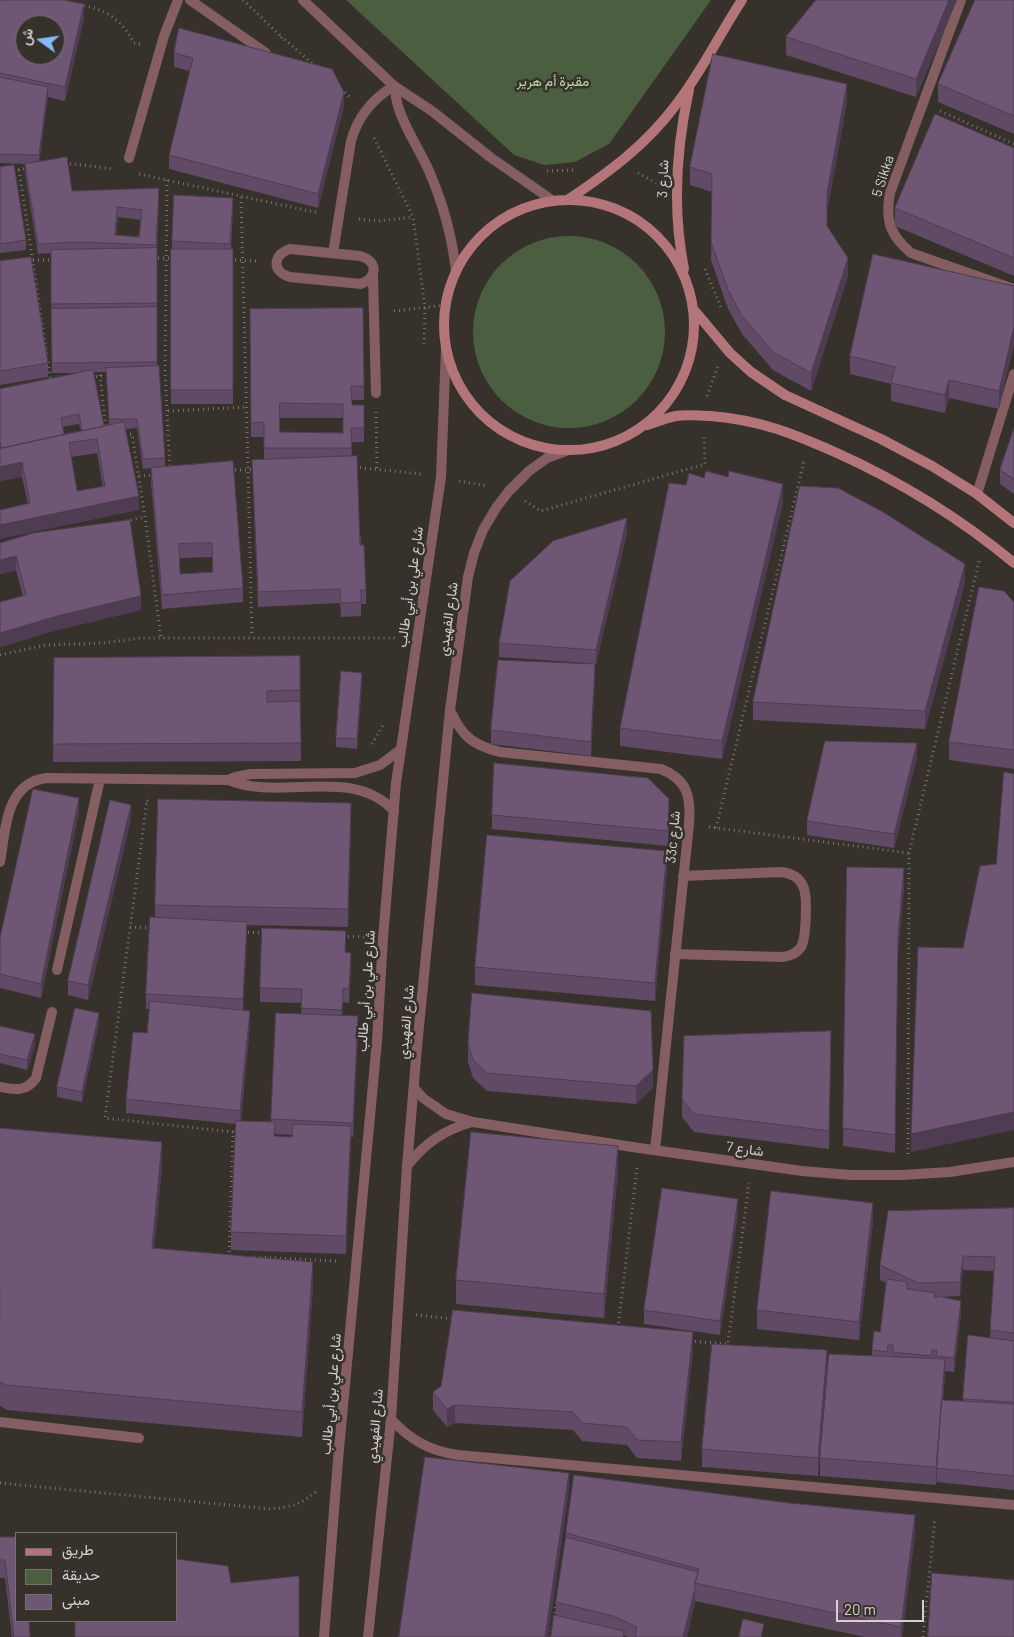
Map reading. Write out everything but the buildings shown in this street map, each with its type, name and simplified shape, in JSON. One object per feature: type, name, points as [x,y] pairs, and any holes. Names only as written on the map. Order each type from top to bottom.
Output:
[{"type":"main road","name":"شارع 3","points":[[570,199],[620,163],[659,126],[691,83],[742,0]]},
{"type":"main road","name":"شارع 3","points":[[685,277],[679,247],[675,192],[683,118],[691,83]]},
{"type":"main road","points":[[570,199],[606,204],[639,220],[667,245],[685,277],[694,310],[694,343],[685,374],[669,402],[646,425],[621,440],[594,449],[566,451],[532,446],[501,431],[475,409],[456,381],[446,348],[443,326],[449,288],[456,271],[468,250],[480,237],[505,216],[528,206],[552,200],[570,199]]},
{"type":"main road","points":[[694,310],[730,353],[751,372],[785,395],[882,439],[932,466],[976,494],[1014,523]]},
{"type":"main road","points":[[646,425],[677,416],[703,416],[745,420],[767,425],[868,468],[911,490],[953,516],[1014,563]]},
{"type":"street","points":[[128,158],[168,22],[178,0]]},
{"type":"street","points":[[190,0],[266,53]]},
{"type":"street","points":[[302,0],[394,86],[432,111],[490,157],[552,200]]},
{"type":"street","name":"5 Sikka","points":[[961,0],[890,193],[887,210],[890,227],[898,242],[911,253],[1014,289]]},
{"type":"street","points":[[333,253],[355,126],[371,103],[382,93],[394,86]]},
{"type":"street","points":[[394,86],[398,108],[429,170],[442,203],[452,238],[456,271]]},
{"type":"street","points":[[373,276],[367,282],[361,284],[290,277],[283,275],[278,270],[278,256],[290,249],[360,256],[367,258],[372,263],[374,269],[373,312],[376,392]]},
{"type":"street","name":"شارع علي بن أبي طالب","points":[[324,1637],[394,811],[400,750],[440,477],[446,348]]},
{"type":"street","points":[[976,494],[1014,374]]},
{"type":"street","name":"شارع الفهيدي","points":[[368,1637],[391,1419],[407,1166],[414,1088],[450,710],[468,577],[474,553],[483,530],[509,491],[529,471],[547,458],[566,451]]},
{"type":"street","name":"33c شارع","points":[[450,710],[457,726],[468,739],[484,748],[500,752],[661,769],[671,773],[686,788],[690,804],[689,824],[654,1150]]},
{"type":"street","points":[[228,780],[235,776],[251,774],[355,773],[380,766],[400,750]]},
{"type":"street","points":[[0,862],[11,804],[21,789],[37,779],[228,780],[252,787],[354,789],[376,796],[394,811]]},
{"type":"street","points":[[57,970],[100,779]]},
{"type":"street","points":[[675,954],[790,956],[797,952],[802,945],[804,937],[805,891],[799,880],[794,876],[781,872],[683,876]]},
{"type":"street","points":[[0,1087],[18,1090],[32,1084],[36,1078],[52,1012]]},
{"type":"street","name":"شارع 7","points":[[414,1088],[423,1098],[446,1114],[473,1122],[802,1171],[851,1175],[908,1174],[950,1172],[1014,1162]]},
{"type":"street","name":"شارع 7","points":[[407,1166],[423,1148],[442,1133],[473,1122]]},
{"type":"street","points":[[391,1419],[401,1431],[420,1444],[442,1453],[1014,1505]]},
{"type":"street","points":[[0,1422],[139,1438]]},
{"type":"path","points":[[244,0],[282,37]]},
{"type":"path","points":[[70,4],[100,9],[111,15],[129,32],[134,43],[160,50]]},
{"type":"path","points":[[923,103],[1014,144]]},
{"type":"path","points":[[58,164],[68,162],[117,170]]},
{"type":"path","points":[[10,171],[39,167]]},
{"type":"path","points":[[19,170],[34,260],[51,384]]},
{"type":"path","points":[[135,173],[339,217],[378,221],[413,217]]},
{"type":"path","points":[[167,180],[165,258],[166,373],[170,474]]},
{"type":"path","points":[[241,196],[252,637]]},
{"type":"path","points":[[146,258],[175,258]]},
{"type":"path","points":[[223,259],[277,263]]},
{"type":"path","points":[[25,261],[62,260]]},
{"type":"path","points":[[704,266],[723,312]]},
{"type":"path","points":[[373,312],[445,305]]},
{"type":"path","points":[[243,316],[253,316]]},
{"type":"path","points":[[353,467],[377,468],[440,477],[509,491],[541,511],[705,464],[703,416],[708,392],[716,371],[730,353]]},
{"type":"path","points":[[156,374],[166,373]]},
{"type":"path","points":[[84,378],[119,374]]},
{"type":"path","points":[[100,375],[107,435]]},
{"type":"path","points":[[42,385],[59,382]]},
{"type":"path","points":[[376,392],[377,468]]},
{"type":"path","points":[[168,411],[247,408]]},
{"type":"path","points":[[124,434],[132,434],[161,638]]},
{"type":"path","points":[[716,828],[808,441]]},
{"type":"path","points":[[228,470],[257,469]]},
{"type":"path","points":[[139,476],[162,474]]},
{"type":"path","points":[[126,521],[145,516]]},
{"type":"path","points":[[908,1174],[909,853],[984,539]]},
{"type":"path","points":[[0,655],[46,644],[103,643],[141,638],[417,638]]},
{"type":"path","points":[[147,800],[105,1118],[233,1132],[228,1256],[237,1256]]},
{"type":"path","points":[[689,824],[909,853]]},
{"type":"path","points":[[130,927],[160,928]]},
{"type":"path","points":[[240,932],[270,933]]},
{"type":"path","points":[[340,936],[383,938]]},
{"type":"path","points":[[617,1334],[639,1148]]},
{"type":"path","points":[[682,1340],[728,1344],[751,1164]]},
{"type":"path","points":[[246,1257],[357,1263]]},
{"type":"path","points":[[398,1314],[455,1319]]},
{"type":"path","points":[[0,1483],[270,1509],[288,1508],[302,1503]]},
{"type":"path","points":[[923,1637],[937,1497]]},
{"type":"path","points":[[551,1637],[557,1599]]},
{"type":"green space","name":"مقبرة أم هرير","points":[[346,0],[711,0],[609,144],[575,162],[544,165],[514,155]]},
{"type":"green space","points":[[560,236],[578,236],[606,243],[622,252],[637,264],[649,279],[658,295],[665,323],[665,341],[658,369],[649,385],[637,400],[622,412],[606,421],[578,428],[560,428],[541,424],[524,417],[508,406],[495,393],[484,377],[477,360],[473,341],[473,323],[477,304],[484,287],[495,271],[508,258],[524,247],[541,240]]}]
